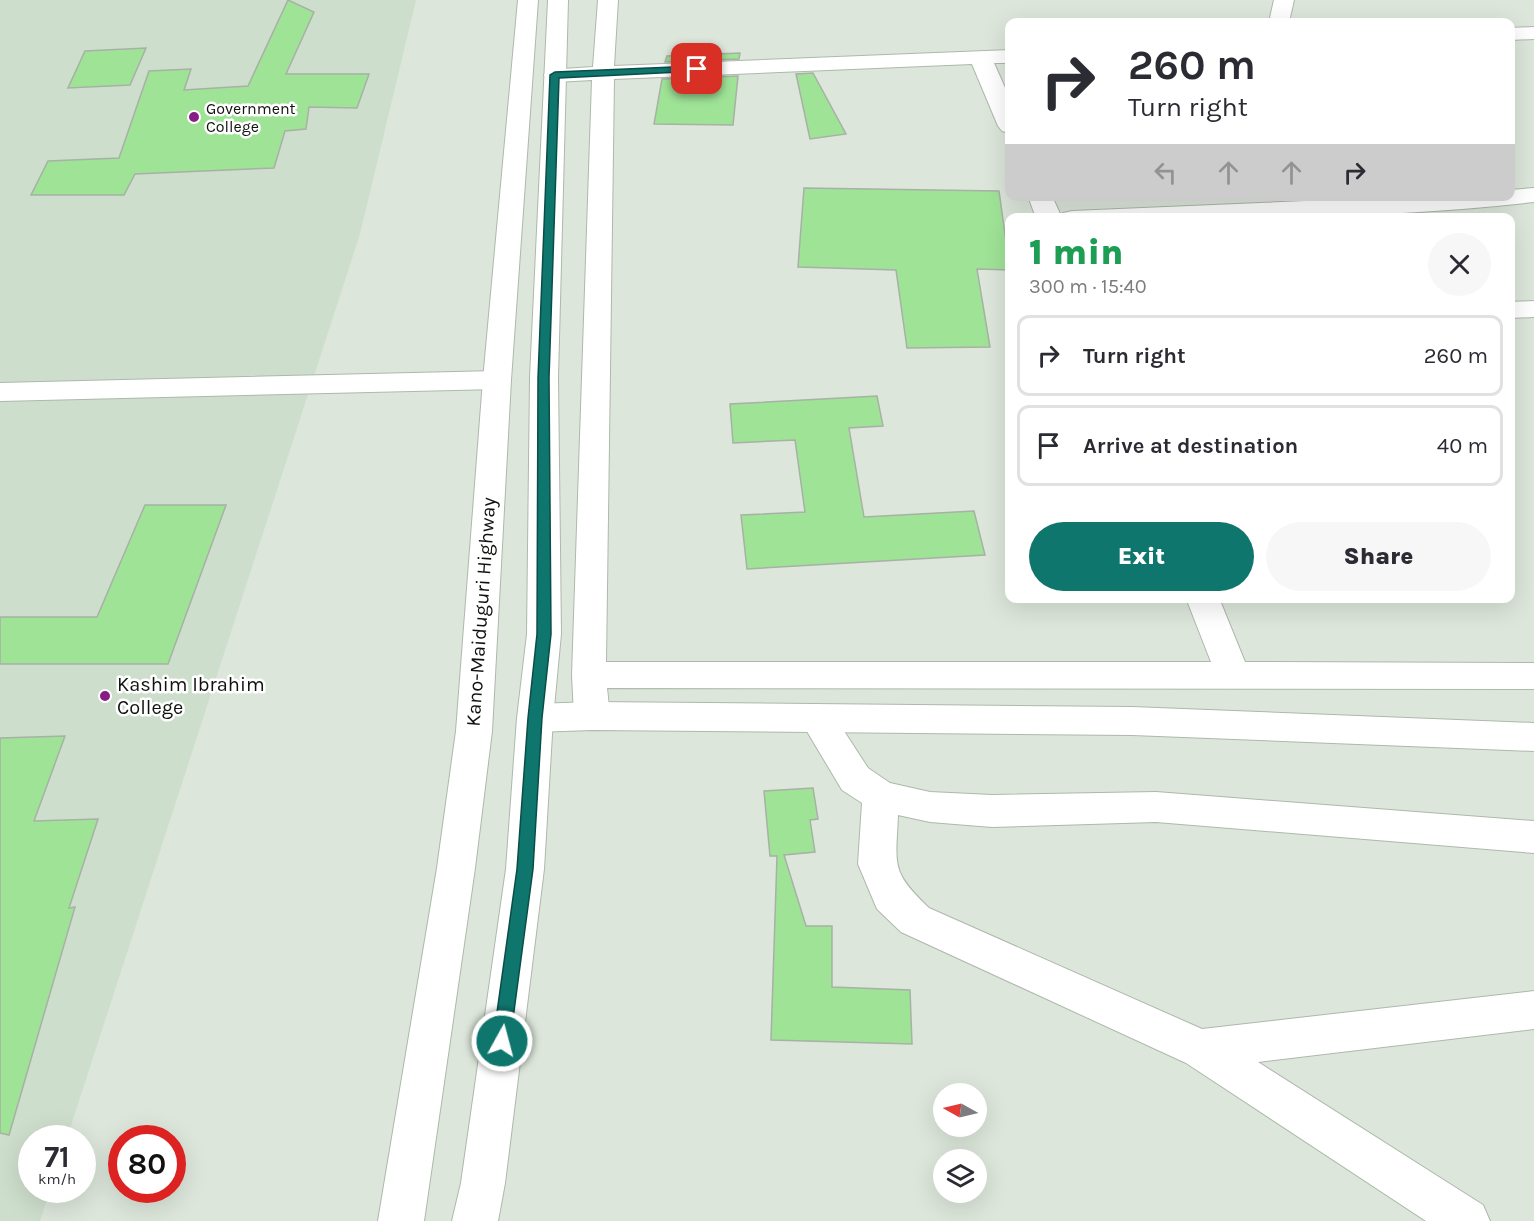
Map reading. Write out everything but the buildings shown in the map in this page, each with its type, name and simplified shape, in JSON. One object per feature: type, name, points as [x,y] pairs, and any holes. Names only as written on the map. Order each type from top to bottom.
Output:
[{"type":"main road","name":"Kano-Maiduguri Highway","points":[[401,1221],[456,868],[474,731],[496,380],[528,0]]},
{"type":"main road","points":[[475,1221],[483,1183],[525,869],[535,718],[544,634],[544,378],[558,0]]},
{"type":"main road","points":[[592,716],[589,675],[603,73],[608,0]]},
{"type":"main road","points":[[1281,18],[1284,0]]},
{"type":"main road","points":[[1515,34],[1534,33]]},
{"type":"main road","points":[[555,75],[1005,56]]},
{"type":"main road","points":[[980,57],[1005,114]]},
{"type":"main road","points":[[1515,197],[1534,195]]},
{"type":"main road","points":[[1196,213],[1479,201]]},
{"type":"main road","points":[[1515,310],[1534,309]]},
{"type":"main road","points":[[0,392],[496,380]]},
{"type":"main road","points":[[1204,603],[1234,676]]},
{"type":"main road","points":[[589,675],[1534,676]]},
{"type":"main road","points":[[535,718],[592,716],[1132,721],[1534,737]]},
{"type":"main road","points":[[817,718],[855,779],[881,796],[930,807],[982,810],[1156,807],[1534,837]]},
{"type":"main road","points":[[881,796],[877,864],[891,897],[915,920],[1202,1049],[1467,1221]]},
{"type":"main road","points":[[1202,1049],[1534,1010]]},
{"type":"shaded area","name":"Kashim Ibrahim College","points":[[0,0],[416,0],[360,234],[71,1125],[18,1125],[18,1203],[46,1203],[40,1221],[0,1221]]},
{"type":"place","name":"Government College","points":[[194,117]]},
{"type":"place","name":"Kashim Ibrahim College","points":[[105,696]]},
{"type":"route","points":[[502,1041],[525,869],[535,718],[544,634],[544,378],[555,75],[697,69]]}]
